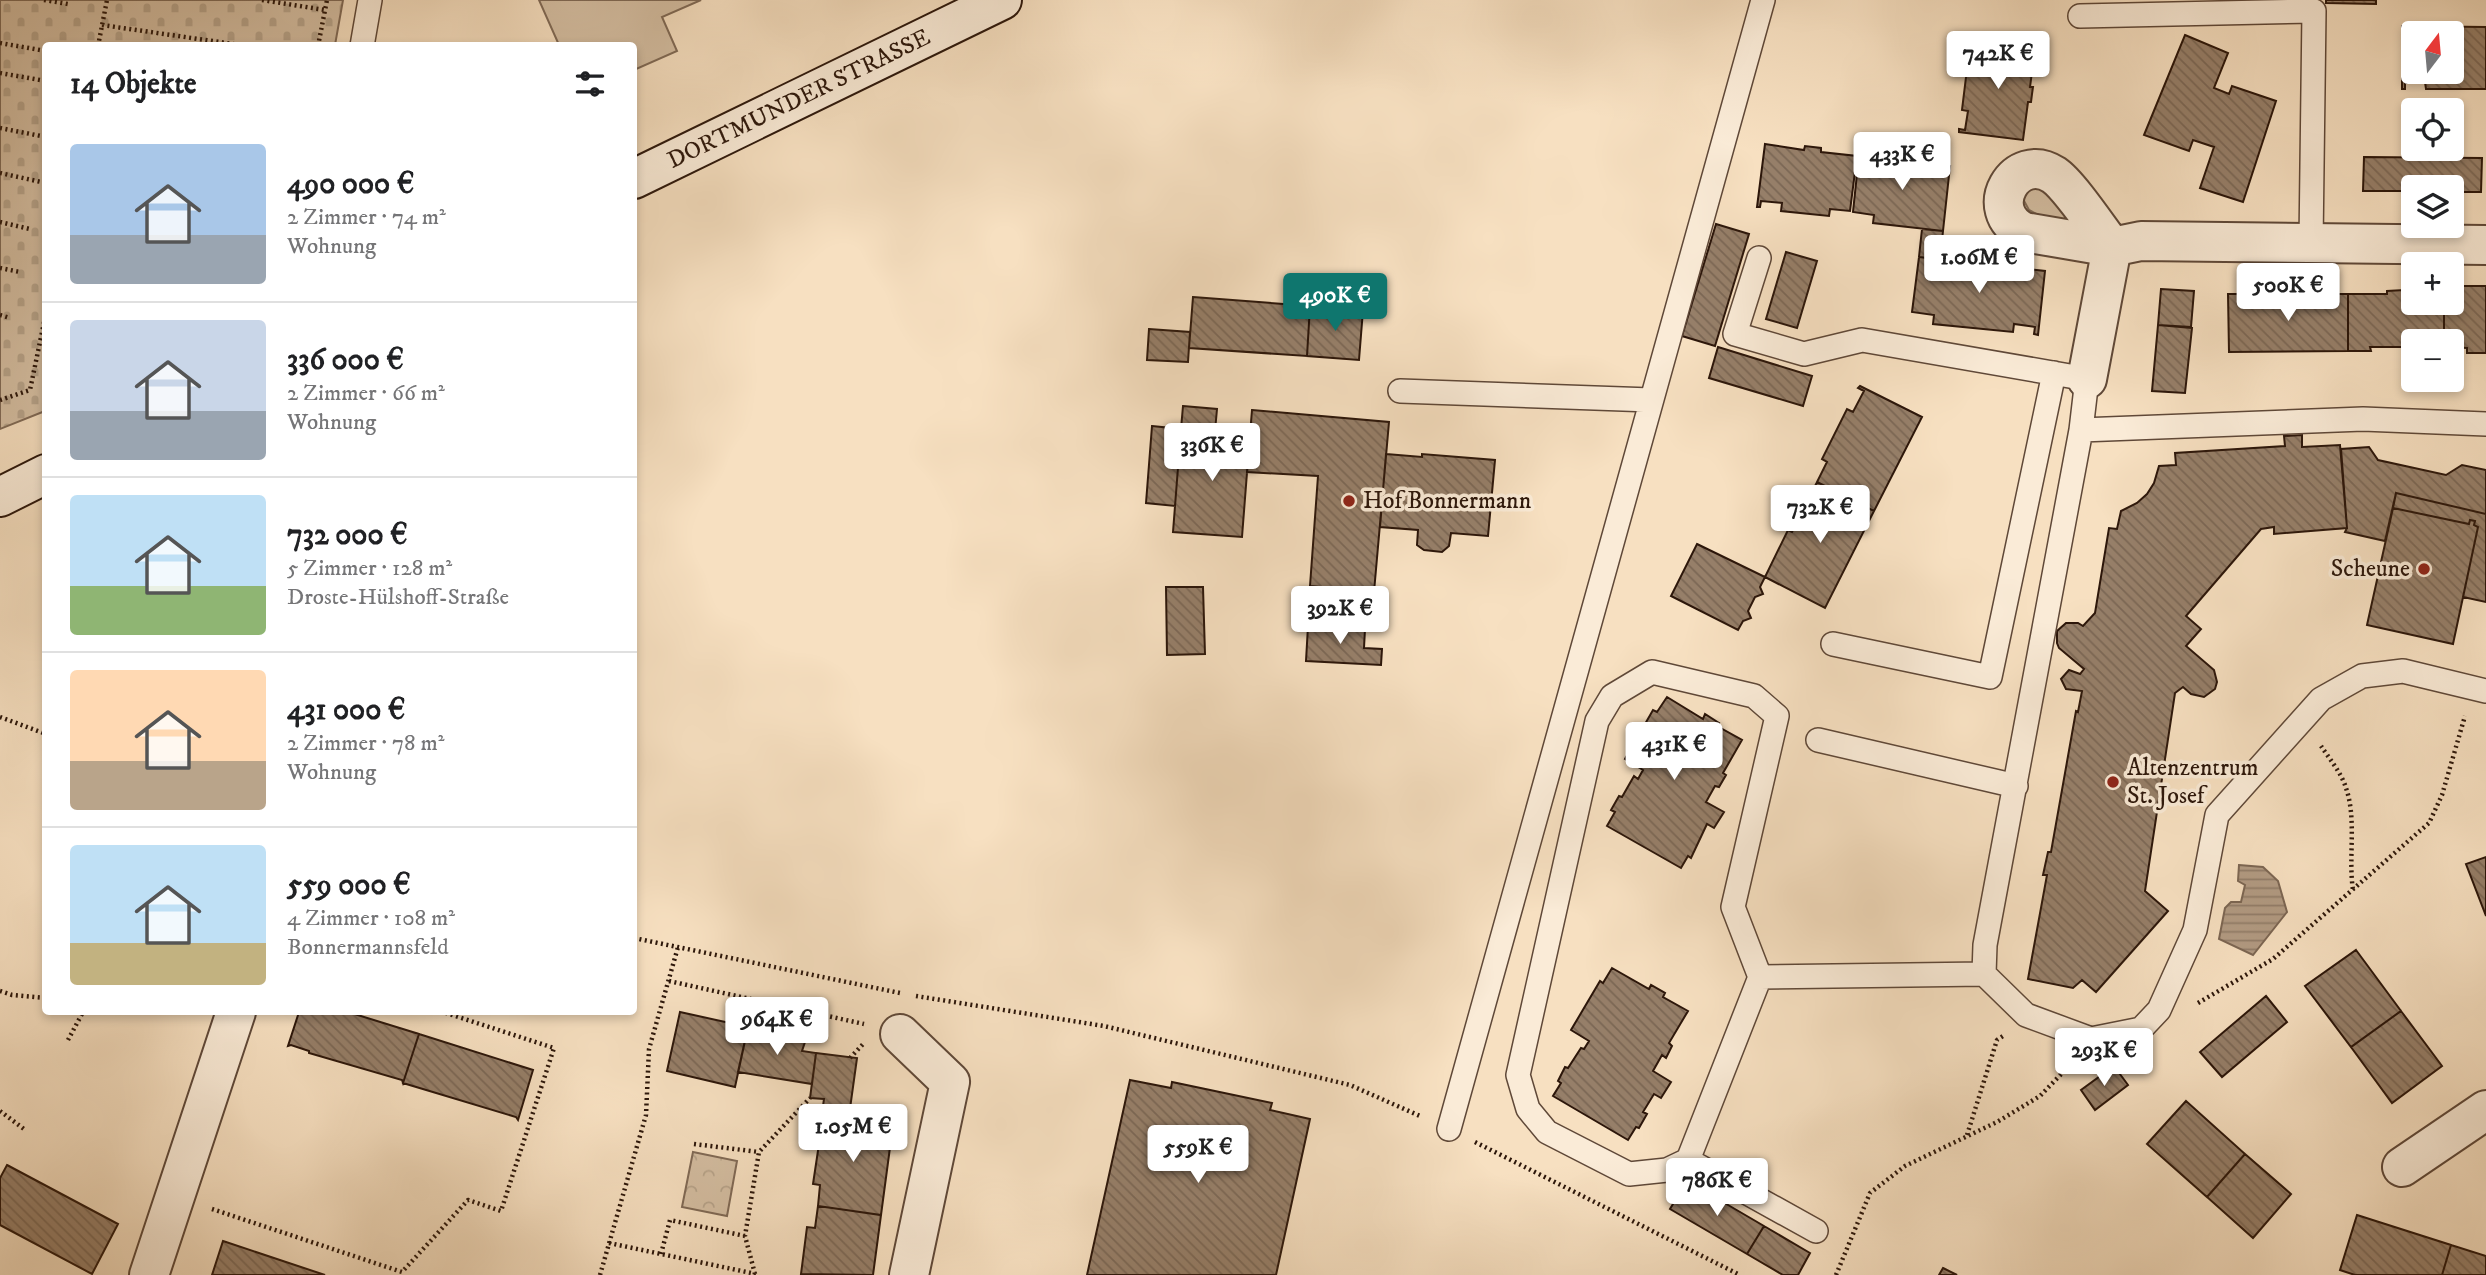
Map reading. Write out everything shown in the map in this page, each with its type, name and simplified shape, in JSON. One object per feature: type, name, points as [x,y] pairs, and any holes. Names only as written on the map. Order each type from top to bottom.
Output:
[{"type":"street","name":"DORTMUNDER STRASSE","points":[[637,178],[1002,0]]},
{"type":"street","points":[[2071,376],[2112,247],[2141,241],[2486,245]]},
{"type":"street","points":[[0,498],[42,476]]},
{"type":"street","points":[[149,1275],[235,1015]]},
{"type":"street","points":[[900,1034],[950,1082],[909,1275]]},
{"type":"street","points":[[2402,1167],[2486,1110]]},
{"type":"lane","points":[[363,42],[370,0]]},
{"type":"lane","points":[[1449,1129],[1763,0]]},
{"type":"lane","points":[[2080,16],[2315,11],[2311,243]]},
{"type":"lane","points":[[1759,258],[1735,334],[1804,354],[1862,340],[2071,376]]},
{"type":"lane","points":[[1984,974],[1985,944],[2081,430],[2071,376]]},
{"type":"lane","points":[[1833,644],[1990,677],[2071,376]]},
{"type":"lane","points":[[1400,391],[1651,400]]},
{"type":"lane","points":[[2081,430],[2363,419],[2486,424]]},
{"type":"lane","points":[[1652,671],[1754,696],[1777,716],[1732,907],[1760,977],[1688,1160],[1667,1170],[1629,1174],[1547,1132],[1528,1109],[1518,1075],[1597,721],[1612,696],[1652,671]]},
{"type":"lane","points":[[1760,977],[1984,974],[2026,1015],[2091,1039],[2141,1029],[2159,1010],[2194,930],[2217,815],[2321,699],[2362,676],[2403,671],[2480,690]]},
{"type":"lane","points":[[1818,740],[2016,786]]},
{"type":"lane","points":[[1688,1160],[1816,1231]]},
{"type":"path","points":[[44,0],[68,4]]},
{"type":"path","points":[[99,42],[107,0]]},
{"type":"path","points":[[262,0],[325,10]]},
{"type":"path","points":[[319,42],[327,0]]},
{"type":"path","points":[[102,25],[219,42]]},
{"type":"path","points":[[0,43],[42,50]]},
{"type":"path","points":[[0,73],[42,80]]},
{"type":"path","points":[[0,128],[42,136]]},
{"type":"path","points":[[0,173],[42,182]]},
{"type":"path","points":[[0,222],[30,229]]},
{"type":"path","points":[[0,268],[20,272]]},
{"type":"path","points":[[0,316],[10,317]]},
{"type":"path","points":[[0,400],[30,390],[42,332]]},
{"type":"path","points":[[2159,1010],[2171,1017],[2273,959],[2429,823],[2442,795],[2480,690]]},
{"type":"path","points":[[0,717],[42,733]]},
{"type":"path","points":[[2299,723],[2322,747],[2346,787],[2351,819],[2350,868],[2353,891]]},
{"type":"path","points":[[637,939],[913,996],[1104,1026],[1350,1086],[1449,1129],[1740,1275]]},
{"type":"path","points":[[600,1275],[646,1115],[649,1049],[678,947]]},
{"type":"path","points":[[669,981],[880,1027],[900,1034]]},
{"type":"path","points":[[0,991],[42,998]]},
{"type":"path","points":[[68,1040],[81,1015]]},
{"type":"path","points":[[175,1196],[402,1272],[468,1200],[501,1211],[554,1048],[452,1015]]},
{"type":"path","points":[[1966,1136],[1997,1040],[2026,1015]]},
{"type":"path","points":[[1836,1275],[1870,1194],[1905,1166],[1997,1122],[2040,1096],[2085,1049],[2091,1039]]},
{"type":"path","points":[[609,1243],[756,1274],[745,1236],[758,1152],[810,1098]]},
{"type":"path","points":[[0,1111],[24,1129]]},
{"type":"path","points":[[694,1144],[758,1152]]},
{"type":"path","points":[[661,1254],[670,1220],[745,1236]]},
{"type":"green space","points":[[0,0],[343,0],[336,42],[42,42],[42,412],[0,429]]},
{"type":"green space","points":[[539,0],[701,0],[662,17],[677,51],[637,69],[637,42],[558,42]]},
{"type":"green space","points":[[2028,188],[2040,188],[2071,219],[2067,230],[2029,210],[2023,199]]},
{"type":"green space","points":[[693,1152],[737,1161],[727,1216],[682,1207]]},
{"type":"shaded area","points":[[2239,865],[2263,867],[2278,881],[2287,912],[2253,955],[2219,939],[2225,908],[2231,902],[2241,902],[2245,885],[2238,881]]},
{"type":"building","points":[[2326,0],[2376,0],[2376,4],[2326,3]]},
{"type":"building","points":[[2464,27],[2486,27],[2486,89],[2426,89],[2425,84],[2464,84]]},
{"type":"building","points":[[2185,35],[2228,53],[2214,88],[2229,94],[2232,86],[2276,101],[2243,202],[2200,188],[2214,147],[2193,140],[2189,151],[2144,135]]},
{"type":"building","points":[[1978,41],[2035,49],[2030,87],[2033,87],[2031,102],[2028,102],[2023,140],[1959,132],[1959,129],[1965,130],[1968,111],[1962,110],[1968,61],[1975,62]]},
{"type":"building","points":[[1765,144],[1804,150],[1805,146],[1821,148],[1821,152],[1857,156],[1850,211],[1830,209],[1829,216],[1781,211],[1782,203],[1761,201],[1760,207],[1757,207]]},
{"type":"building","points":[[1859,155],[1896,160],[1897,157],[1911,158],[1911,161],[1950,166],[1943,231],[1873,223],[1874,215],[1853,212]]},
{"type":"building","points":[[2364,157],[2401,157],[2401,161],[2464,161],[2464,158],[2482,158],[2481,192],[2464,192],[2464,175],[2401,175],[2401,191],[2363,191]]},
{"type":"building","points":[[1716,224],[1749,234],[1715,346],[1682,336]]},
{"type":"building","points":[[1922,229],[1943,231],[1940,260],[1919,257]]},
{"type":"building","points":[[1786,252],[1817,261],[1797,328],[1766,319]]},
{"type":"building","points":[[1919,257],[2045,271],[2038,335],[2034,334],[2035,327],[2014,324],[2013,332],[1933,324],[1934,315],[1912,312]]},
{"type":"building","points":[[2464,286],[2486,286],[2486,353],[2467,353],[2467,348],[2464,348],[2464,329],[2444,329],[2444,315],[2464,315]]},
{"type":"building","points":[[2161,289],[2194,291],[2191,327],[2158,325]]},
{"type":"building","points":[[2401,290],[2401,315],[2444,315],[2444,329],[2401,329],[2401,347],[2370,347],[2371,351],[2348,351],[2348,294],[2387,294],[2387,291]]},
{"type":"building","points":[[2283,291],[2297,291],[2297,294],[2348,294],[2348,351],[2229,352],[2228,294],[2283,294]]},
{"type":"building","points":[[1193,297],[1310,306],[1307,356],[1189,348]]},
{"type":"building","points":[[1310,306],[1363,310],[1359,360],[1307,356]]},
{"type":"building","points":[[2158,325],[2192,328],[2185,393],[2152,391]]},
{"type":"building","points":[[1149,329],[1190,332],[1188,362],[1147,360]]},
{"type":"building","points":[[1718,347],[1812,376],[1803,406],[1709,378]]},
{"type":"building","points":[[1860,386],[1922,417],[1874,511],[1817,482],[1827,462],[1822,459],[1847,409],[1853,412],[1864,391],[1858,388]]},
{"type":"building","points":[[1183,406],[1217,409],[1215,431],[1181,429]]},
{"type":"building","name":"Hof Bonnermann","points":[[1252,410],[1389,422],[1374,592],[1310,586],[1318,476],[1247,472]]},
{"type":"building","points":[[1152,426],[1181,429],[1175,506],[1146,503]]},
{"type":"building","points":[[1181,429],[1250,434],[1242,537],[1173,532]]},
{"type":"building","name":"Altenzentrum St. Josef","points":[[2302,435],[2302,447],[2340,445],[2347,528],[2274,534],[2274,527],[2261,529],[2186,616],[2201,629],[2186,646],[2214,670],[2217,682],[2215,689],[2204,697],[2191,694],[2183,687],[2175,693],[2145,891],[2168,911],[2096,992],[2082,980],[2073,988],[2028,979],[2047,875],[2043,875],[2048,852],[2051,852],[2076,711],[2078,712],[2082,691],[2066,689],[2061,679],[2069,670],[2080,674],[2084,669],[2059,648],[2057,631],[2066,623],[2083,626],[2095,613],[2109,528],[2117,529],[2121,511],[2147,494],[2154,483],[2159,466],[2176,465],[2175,453],[2285,446],[2284,436]]},
{"type":"building","points":[[2369,447],[2378,460],[2446,475],[2462,465],[2486,470],[2486,514],[2396,493],[2385,541],[2345,532],[2347,528],[2341,449]]},
{"type":"building","points":[[1386,454],[1495,460],[1488,536],[1451,533],[1449,546],[1442,552],[1424,550],[1417,545],[1418,530],[1380,527]]},
{"type":"building","points":[[1817,482],[1874,511],[1825,608],[1765,577],[1788,530],[1792,532]]},
{"type":"building","points":[[2396,493],[2486,514],[2486,602],[2463,597],[2478,527],[2474,525],[2475,521],[2470,520],[2469,524],[2393,508]]},
{"type":"building","name":"Scheune","points":[[2393,508],[2469,524],[2470,520],[2475,521],[2474,525],[2478,527],[2453,644],[2367,625]]},
{"type":"building","points":[[1697,544],[1765,577],[1760,587],[1763,594],[1755,597],[1748,611],[1751,618],[1743,621],[1738,630],[1671,596]]},
{"type":"building","points":[[1166,587],[1203,587],[1205,654],[1167,655]]},
{"type":"building","points":[[1308,626],[1365,629],[1364,648],[1382,649],[1381,665],[1306,661]]},
{"type":"building","points":[[1667,697],[1703,719],[1705,714],[1719,723],[1717,726],[1742,740],[1723,773],[1726,775],[1719,787],[1715,786],[1706,802],[1724,812],[1714,828],[1707,824],[1691,858],[1688,856],[1681,868],[1607,826],[1615,812],[1611,810],[1619,796],[1622,797],[1634,776],[1638,779],[1643,770],[1625,759],[1653,710],[1657,712]]},
{"type":"building","points":[[2486,857],[2486,916],[2466,864]]},
{"type":"building","points":[[2356,950],[2401,1011],[2351,1047],[2305,986]]},
{"type":"building","points":[[1612,968],[1649,989],[1651,985],[1665,993],[1663,997],[1688,1011],[1669,1043],[1672,1046],[1666,1058],[1662,1055],[1653,1071],[1671,1082],[1661,1098],[1654,1094],[1643,1112],[1647,1114],[1628,1140],[1553,1096],[1561,1083],[1558,1081],[1565,1067],[1568,1068],[1589,1041],[1571,1030],[1600,981],[1603,983]]},
{"type":"building","points":[[2266,996],[2287,1022],[2222,1077],[2200,1052]]},
{"type":"building","points":[[2401,1011],[2442,1066],[2392,1103],[2351,1047]]},
{"type":"building","points":[[680,1012],[748,1027],[735,1087],[667,1071]]},
{"type":"building","points":[[298,1015],[358,1015],[419,1034],[403,1083],[402,1080],[288,1046]]},
{"type":"building","points":[[748,1027],[806,1039],[802,1051],[816,1053],[812,1084],[738,1072]]},
{"type":"building","points":[[419,1034],[533,1070],[518,1120],[516,1117],[403,1083]]},
{"type":"building","points":[[816,1053],[857,1058],[849,1116],[822,1113],[824,1099],[810,1098]]},
{"type":"building","points":[[2114,1066],[2128,1085],[2095,1110],[2081,1090]]},
{"type":"building","points":[[1130,1080],[1171,1088],[1172,1082],[1272,1103],[1270,1110],[1310,1119],[1276,1275],[1087,1275]]},
{"type":"building","points":[[2186,1101],[2245,1154],[2207,1197],[2147,1144]]},
{"type":"building","points":[[822,1113],[893,1125],[881,1215],[818,1206],[820,1185],[813,1184],[819,1144],[826,1145],[828,1129],[820,1128]]},
{"type":"building","points":[[2245,1154],[2291,1194],[2253,1238],[2207,1197]]},
{"type":"building","points":[[7,1165],[118,1224],[92,1274],[0,1225],[0,1178]]},
{"type":"building","points":[[1687,1181],[1764,1226],[1747,1254],[1670,1209]]},
{"type":"building","points":[[818,1206],[881,1215],[873,1275],[801,1274],[807,1227],[815,1228]]},
{"type":"building","points":[[2357,1215],[2451,1245],[2442,1275],[2355,1275],[2340,1270]]},
{"type":"building","points":[[1764,1226],[1810,1253],[1798,1275],[1783,1275],[1747,1254]]},
{"type":"building","points":[[223,1241],[325,1275],[212,1275]]},
{"type":"building","points":[[2451,1245],[2486,1256],[2486,1275],[2442,1275]]},
{"type":"building","points":[[1943,1268],[1957,1275],[1939,1275]]},
{"type":"place","name":"Hof Bonnermann","points":[[1349,501]]},
{"type":"place","name":"Scheune","points":[[2424,569]]},
{"type":"place","name":"Altenzentrum St. Josef","points":[[2113,782]]}]
